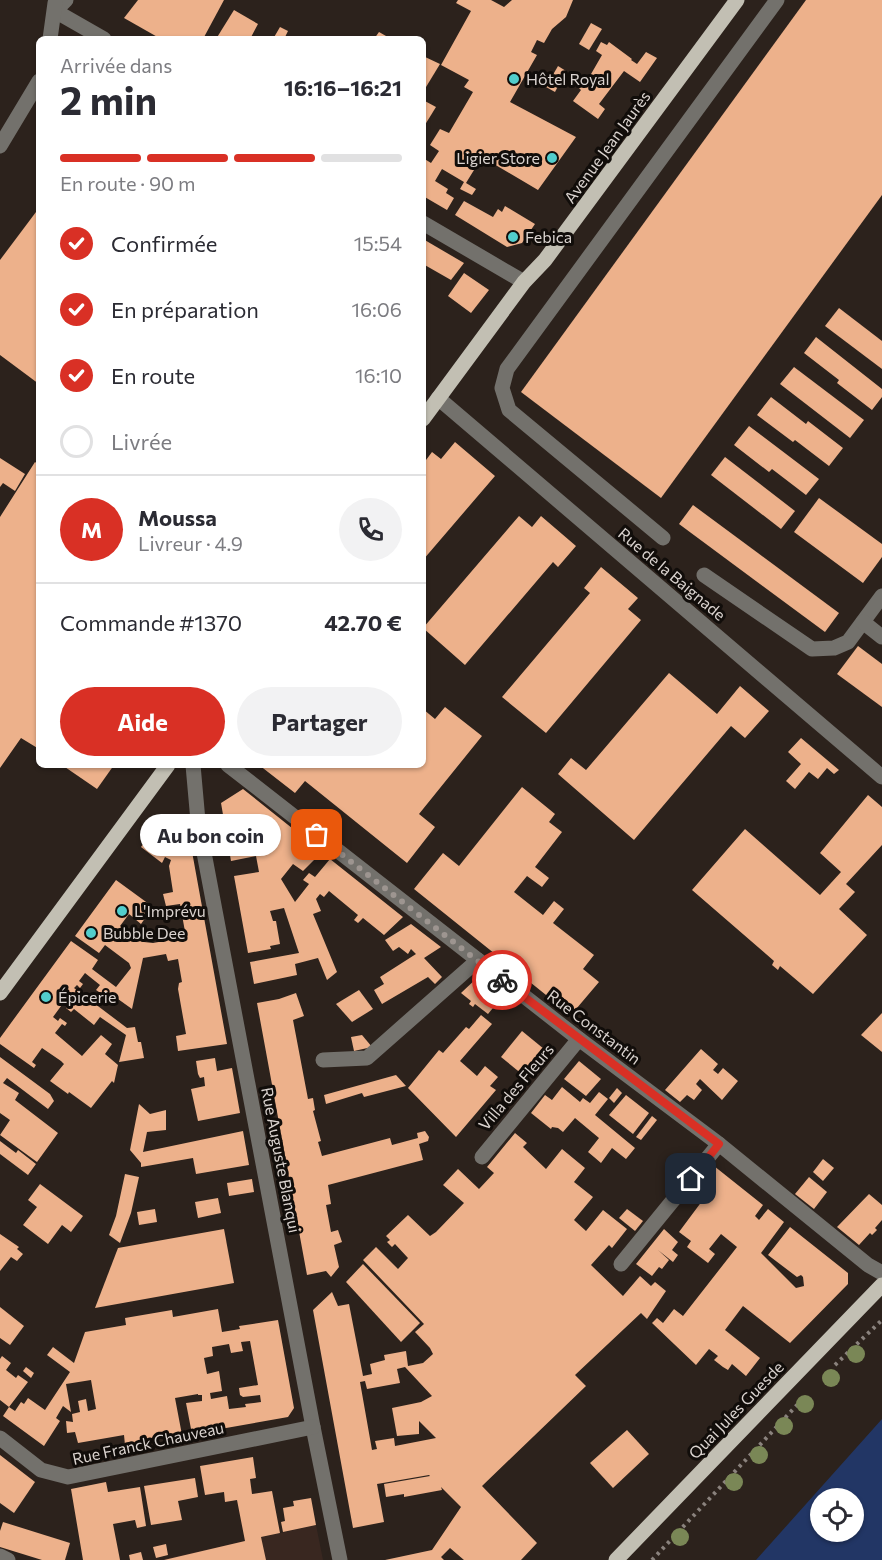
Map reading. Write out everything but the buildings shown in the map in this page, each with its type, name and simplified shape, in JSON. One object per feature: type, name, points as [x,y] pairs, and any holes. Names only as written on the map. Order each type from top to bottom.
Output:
[{"type":"main road","name":"Avenue Jean Jaurès","points":[[426,415],[524,282],[545,260],[737,0]]},
{"type":"main road","points":[[0,993],[166,768]]},
{"type":"main road","name":"Quai Jules Guesde","points":[[616,1560],[882,1286]]},
{"type":"street","points":[[663,538],[509,410],[502,388],[507,369],[777,0]]},
{"type":"street","points":[[51,36],[59,4],[100,36]]},
{"type":"street","points":[[2,137],[36,86]]},
{"type":"street","points":[[426,226],[524,282]]},
{"type":"street","name":"Rue de la Baignade","points":[[438,398],[882,777]]},
{"type":"street","points":[[704,575],[812,649],[834,648],[848,642],[882,596]]},
{"type":"street","points":[[863,622],[882,637]]},
{"type":"street","name":"Rue Auguste Blanqui","points":[[193,768],[200,832],[340,1560]]},
{"type":"street","name":"Rue Constantin","points":[[232,768],[579,1039],[719,1144],[868,1265],[882,1273]]},
{"type":"street","points":[[323,1060],[367,1058],[477,960]]},
{"type":"street","name":"Villa des Fleurs","points":[[482,1157],[579,1039]]},
{"type":"street","points":[[621,1264],[719,1144]]},
{"type":"street","name":"Rue Franck Chauveau","points":[[0,1438],[41,1470],[68,1477],[313,1427]]},
{"type":"street","points":[[0,1556],[8,1560]]},
{"type":"path","points":[[831,1369],[882,1320]]},
{"type":"path","points":[[652,1560],[806,1395]]},
{"type":"shaded area","points":[[316,1525],[323,1560],[160,1560]]},
{"type":"water","points":[[882,1419],[882,1560],[756,1560],[810,1500],[810,1542],[864,1542],[864,1488],[820,1488]]},
{"type":"way so far","points":[[317,835],[502,980]]},
{"type":"place","name":"Hôtel Royal","points":[[514,79]]},
{"type":"place","name":"Ligier Store","points":[[552,158]]},
{"type":"place","name":"Febica","points":[[513,237]]},
{"type":"place","name":"Au bon coin","points":[[317,835]]},
{"type":"place","name":"L'Imprévu","points":[[122,911]]},
{"type":"place","name":"Bubble Dee","points":[[91,933]]},
{"type":"place","name":"Épicerie","points":[[46,997]]},
{"type":"route","points":[[502,980],[719,1144],[691,1179]]}]
